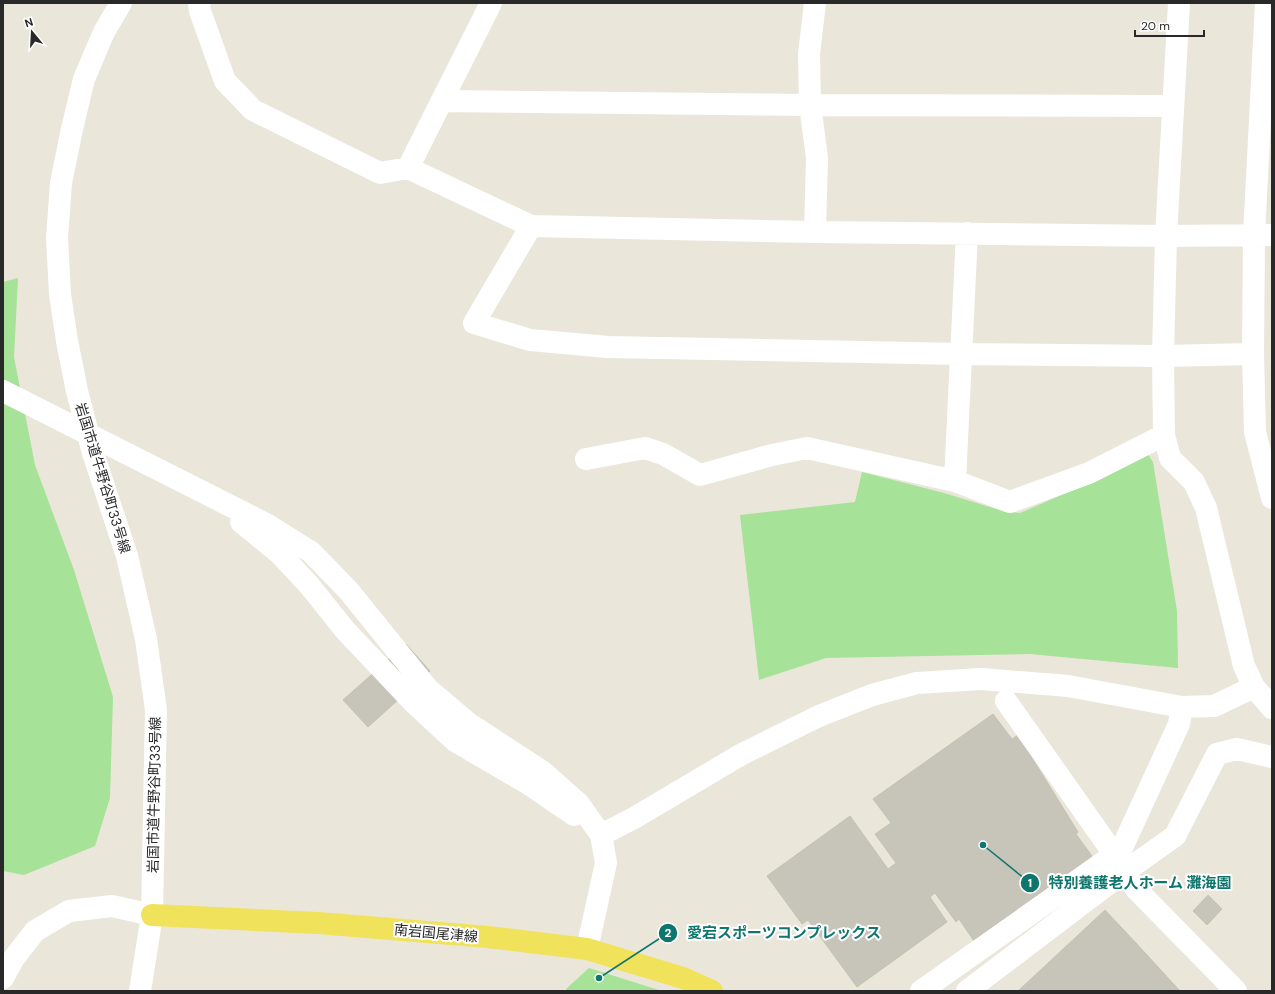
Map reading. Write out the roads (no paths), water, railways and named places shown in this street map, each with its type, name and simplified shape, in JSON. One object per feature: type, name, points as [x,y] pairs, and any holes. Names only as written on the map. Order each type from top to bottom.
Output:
[{"type":"main road","name":"南岩国尾津線","points":[[152,915],[318,923],[488,937],[587,949],[683,978],[712,991]]},
{"type":"street","name":"岩国市道牛野谷町33号線","points":[[121,3],[104,32],[84,79],[61,183],[57,238],[60,294],[67,341],[77,391],[92,453],[127,556],[146,639],[156,710],[152,915],[140,991]]},
{"type":"street","points":[[199,3],[200,10],[225,81],[253,110],[380,173],[408,168],[531,226],[815,232],[1166,236],[1263,235]]},
{"type":"street","points":[[408,168],[491,3]]},
{"type":"street","points":[[815,3],[809,54],[810,105],[818,158],[815,232]]},
{"type":"street","points":[[1179,3],[1166,236],[1163,356],[1164,435],[1170,458],[1194,482],[1206,508],[1244,666],[1254,687],[1272,708]]},
{"type":"street","points":[[1266,3],[1263,235],[1253,354],[1255,432],[1272,498]]},
{"type":"street","points":[[442,101],[810,105],[1173,106]]},
{"type":"street","points":[[531,226],[474,323],[530,340],[608,347],[961,354],[1163,356],[1253,354]]},
{"type":"street","points":[[954,481],[967,233]]},
{"type":"street","points":[[3,391],[268,525],[311,552],[348,590],[428,689],[468,723],[543,772],[579,804],[601,835],[606,862],[587,949]]},
{"type":"street","points":[[586,459],[645,448],[663,454],[700,475],[772,455],[807,448],[954,481],[1010,502],[1089,473],[1164,435]]},
{"type":"street","points":[[601,835],[634,818],[742,754],[819,716],[872,695],[917,683],[981,679],[1068,686],[1182,707],[1214,706],[1254,687]]},
{"type":"street","points":[[1006,701],[1136,889],[1236,991]]},
{"type":"street","points":[[967,991],[1119,863],[1121,850],[1179,724],[1182,707]]},
{"type":"street","points":[[921,991],[1119,863],[1175,836],[1217,754],[1237,749],[1272,757]]},
{"type":"street","points":[[3,978],[14,958],[35,930],[69,911],[112,906],[152,915]]},
{"type":"place","name":"特別養護老人ホーム 灘海園","points":[[983,845]]},
{"type":"place","name":"愛宕スポーツコンプレックス","points":[[599,978]]}]
